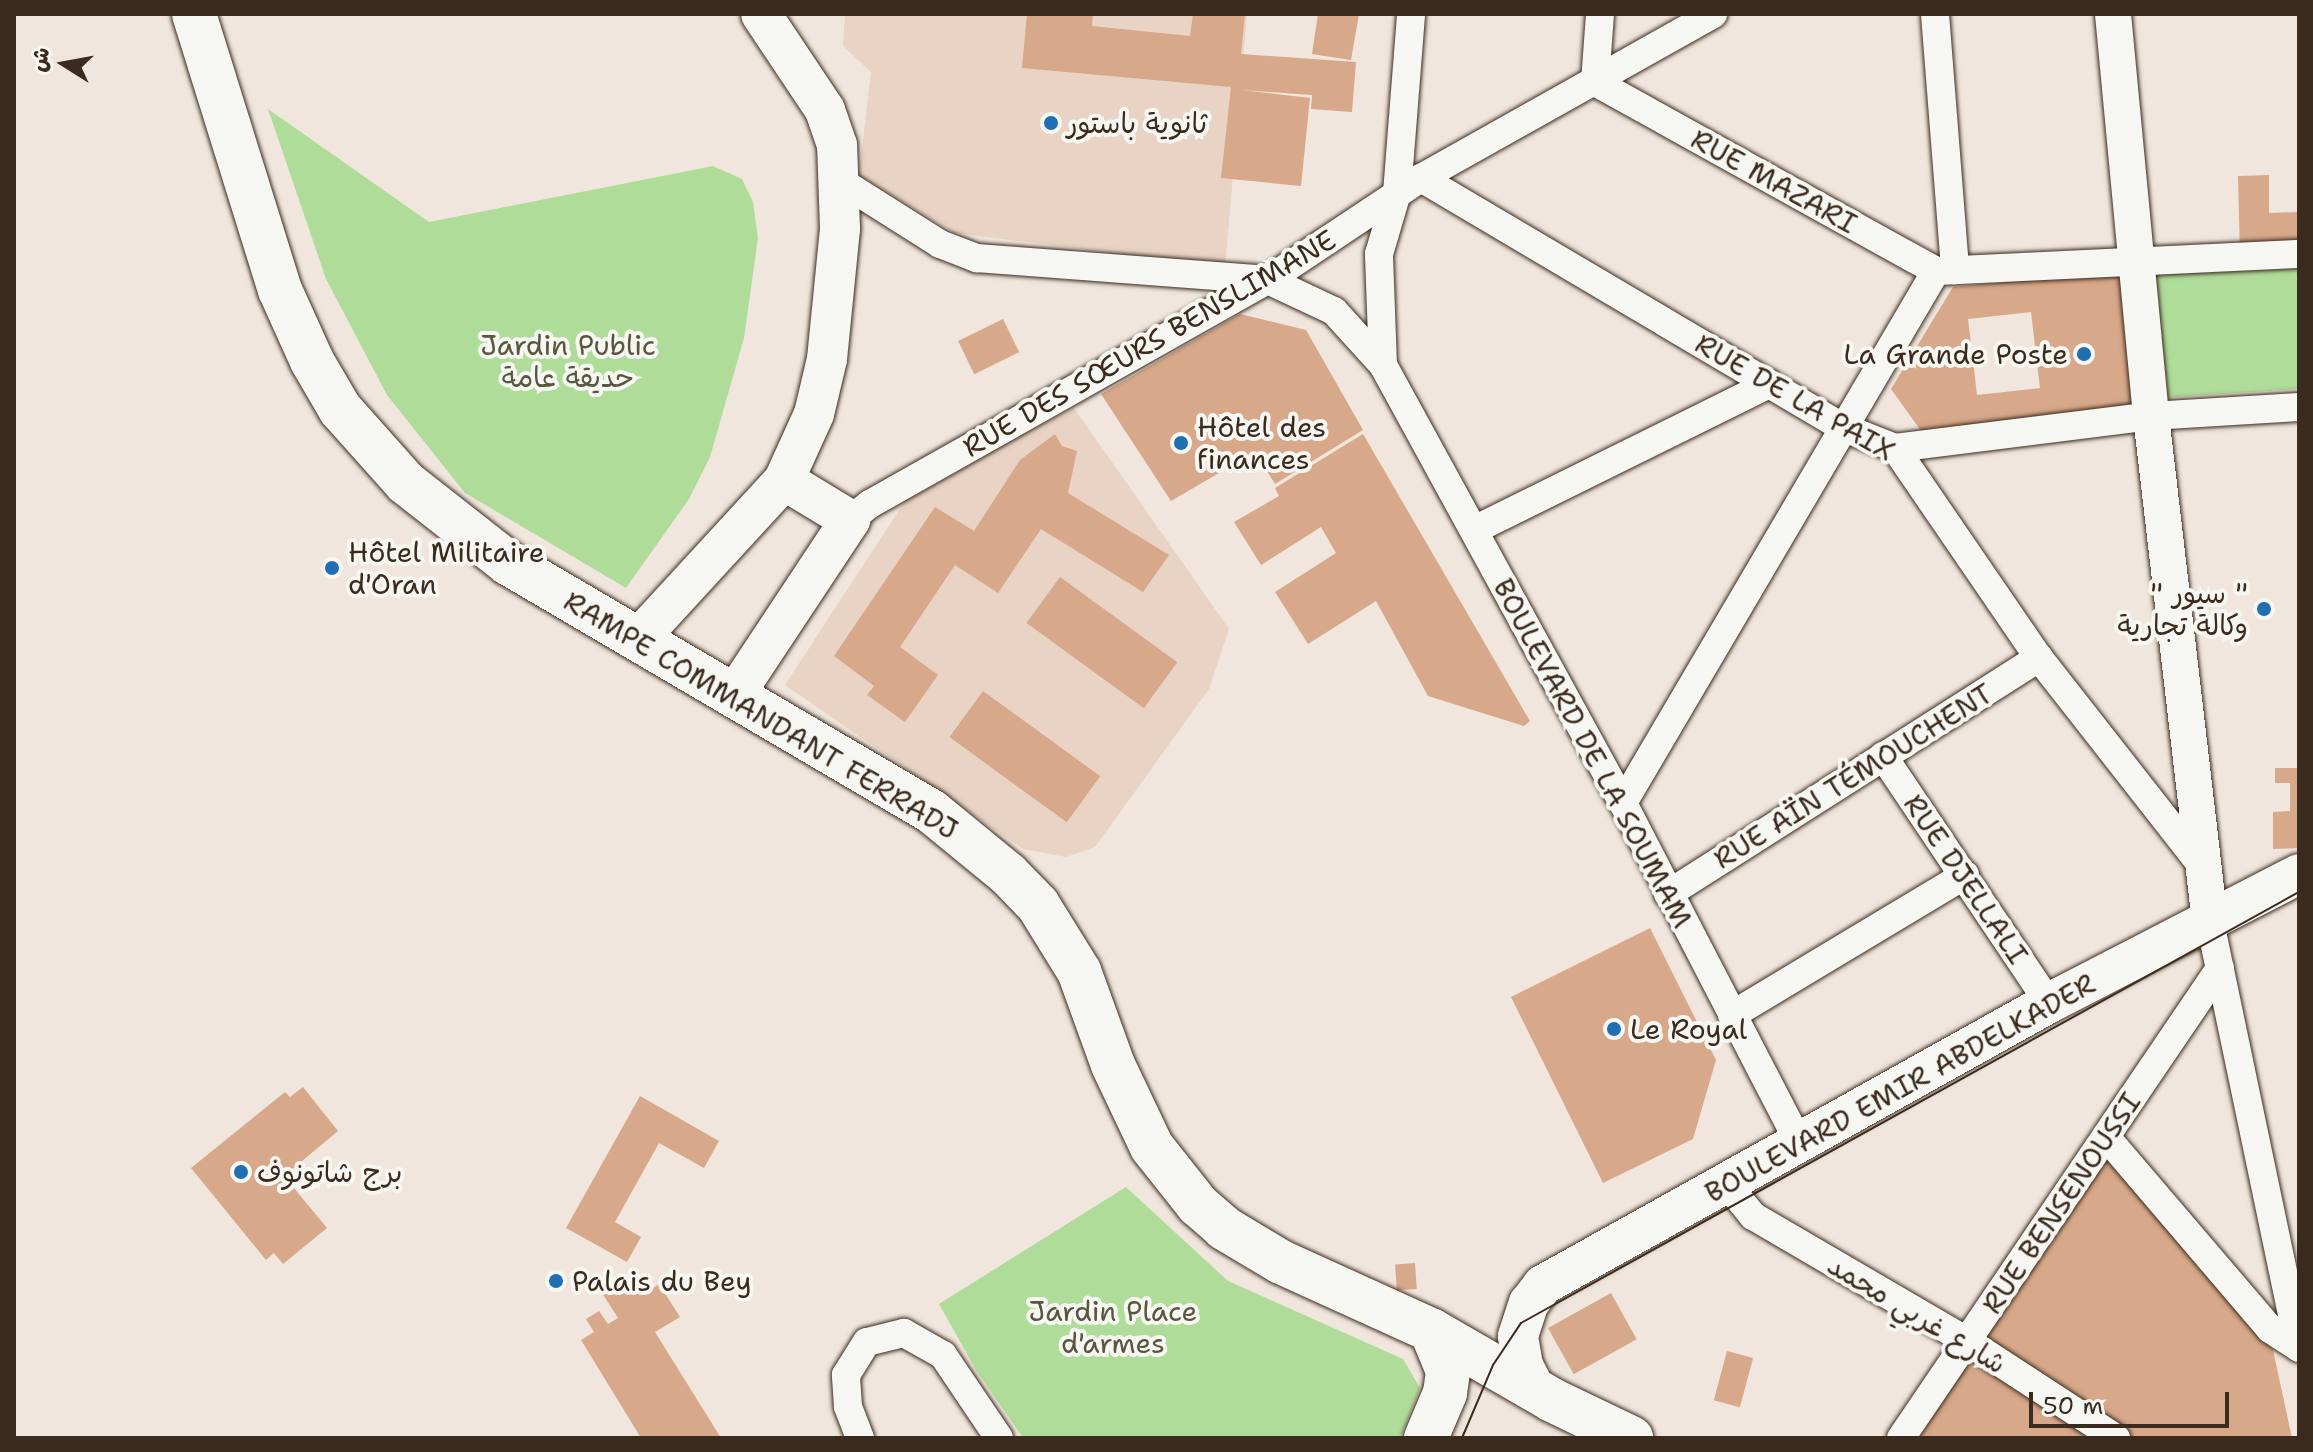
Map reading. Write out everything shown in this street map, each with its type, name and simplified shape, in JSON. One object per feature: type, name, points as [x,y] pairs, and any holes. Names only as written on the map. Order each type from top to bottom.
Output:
[{"type":"main road","name":"RAMPE COMMANDANT FERRADJ","points":[[194,14],[280,290],[312,361],[340,409],[406,483],[508,563],[931,811],[1038,905],[1079,971],[1132,1109],[1152,1147],[1206,1213],[1281,1262],[1431,1330],[1536,1391],[1631,1438]]},
{"type":"main road","points":[[638,639],[784,480],[814,414],[827,359],[842,182],[825,110],[761,14]]},
{"type":"main road","points":[[784,480],[850,520]]},
{"type":"main road","name":"RUE DES SŒURS BENSLIMANE","points":[[735,694],[850,520]]},
{"type":"main road","name":"BOULEVARD EMIR ABDELKADER","points":[[1536,1391],[1519,1351],[1521,1323],[1543,1285],[2049,1003],[2299,874]]},
{"type":"main road","points":[[1430,1428],[1448,1371],[1431,1330]]},
{"type":"street","points":[[1383,365],[1379,254],[1409,186],[1411,14]]},
{"type":"street","points":[[1595,82],[1600,14]]},
{"type":"street","name":"RUE DES SŒURS BENSLIMANE","points":[[850,520],[880,498],[1268,280],[1409,186],[1713,14]]},
{"type":"street","points":[[1623,803],[1842,427],[1946,271],[1935,14]]},
{"type":"street","points":[[2113,14],[2151,416],[2199,862],[2220,968],[2289,1228],[2299,1348]]},
{"type":"street","name":"RUE MAZARI","points":[[1595,82],[1946,271]]},
{"type":"street","points":[[842,182],[940,244],[977,258],[1268,280],[1334,311],[1383,365]]},
{"type":"street","name":"RUE DE LA PAIX","points":[[1409,186],[1770,384],[1842,427],[1895,448],[2039,658],[2199,862]]},
{"type":"street","points":[[1946,271],[2136,258],[2299,254]]},
{"type":"street","name":"BOULEVARD DE LA SOUMAM","points":[[1383,365],[1623,803],[1799,1143]]},
{"type":"street","points":[[1474,530],[1770,384]]},
{"type":"street","points":[[1895,448],[2151,416],[2299,407]]},
{"type":"street","name":"RUE AÏN TÉMOUCHENT","points":[[1668,894],[2039,658]]},
{"type":"street","name":"RUE DJELLALI","points":[[1883,756],[2049,1003]]},
{"type":"street","points":[[1732,1015],[1965,875]]},
{"type":"street","name":"RUE BENSENOUSSI","points":[[1901,1438],[2220,968]]},
{"type":"street","points":[[2107,1138],[2270,1329],[2299,1348]]},
{"type":"street","name":"شارع غربي محمد","points":[[1726,1183],[1753,1216],[1967,1341],[2116,1438]]},
{"type":"street","points":[[860,1438],[848,1406],[846,1375],[867,1342],[904,1333],[943,1355],[999,1438]]},
{"type":"shaded area","name":"ثانوية باستور","points":[[845,14],[1247,14],[1225,267],[955,233],[859,175],[871,72],[843,46]]},
{"type":"shaded area","points":[[1074,408],[1229,629],[1209,689],[1095,847],[1066,857],[1023,849],[785,685],[909,495]]},
{"type":"green space","name":"Jardin Public حديقة عامة","points":[[268,109],[429,222],[713,166],[742,179],[753,202],[758,238],[744,338],[710,457],[689,499],[626,588],[465,493],[387,395],[326,279]]},
{"type":"green space","points":[[2299,264],[2299,389],[2160,398],[2145,267]]},
{"type":"green space","name":"Jardin Place d'armes","points":[[1126,1187],[1228,1281],[1403,1359],[1420,1388],[1400,1438],[1023,1438],[976,1370],[939,1304]]},
{"type":"building","points":[[1027,14],[1093,14],[1092,26],[1190,36],[1193,14],[1245,14],[1241,54],[1356,62],[1352,112],[1311,109],[1312,95],[1241,90],[1310,98],[1301,186],[1221,178],[1231,87],[1022,68]]},
{"type":"building","points":[[1318,14],[1359,14],[1351,60],[1312,54]]},
{"type":"building","points":[[2269,175],[2269,213],[2299,212],[2299,255],[2240,257],[2238,176]]},
{"type":"building","name":"La Grande Poste","points":[[2124,271],[2139,412],[1924,435],[1891,389],[1953,287]],"holes":[[[2031,312],[2040,388],[1977,395],[1968,319]]]},
{"type":"building","points":[[1240,314],[1306,330],[1363,430],[1275,484],[1255,452],[1171,501],[1101,394]]},
{"type":"building","points":[[1003,319],[1019,352],[974,374],[958,341]]},
{"type":"building","points":[[1055,434],[1062,446],[1077,451],[1068,493],[1169,555],[1143,592],[1041,529],[998,593],[955,565],[900,647],[938,675],[905,722],[867,695],[874,686],[834,656],[935,507],[974,531],[1020,460]]},
{"type":"building","points":[[1363,434],[1530,721],[1524,726],[1428,696],[1376,601],[1308,644],[1275,592],[1336,553],[1321,527],[1261,565],[1234,522],[1279,496],[1275,488]]},
{"type":"building","points":[[1060,577],[1177,662],[1144,708],[1026,623]]},
{"type":"building","points":[[983,691],[1100,776],[1067,822],[949,737]]},
{"type":"building","points":[[2275,768],[2299,768],[2299,848],[2273,849],[2273,812],[2290,811],[2290,783],[2275,783]]},
{"type":"building","name":"Le Royal","points":[[1650,928],[1716,1060],[1693,1139],[1603,1183],[1511,997]]},
{"type":"building","name":"برج شاتونوف","points":[[303,1087],[338,1131],[284,1176],[327,1228],[283,1264],[274,1253],[266,1260],[191,1168],[285,1092],[290,1097]]},
{"type":"building","points":[[640,1096],[719,1141],[704,1168],[659,1143],[615,1222],[641,1237],[627,1262],[566,1228]]},
{"type":"building","points":[[2109,1149],[2273,1350],[2292,1438],[2127,1438],[1985,1346],[1981,1328]]},
{"type":"building","points":[[1415,1263],[1417,1289],[1397,1290],[1395,1264]]},
{"type":"building","points":[[634,1273],[646,1293],[659,1284],[680,1317],[655,1332],[721,1438],[641,1438],[581,1340],[594,1332],[586,1319],[599,1311],[608,1324],[618,1318],[602,1293]]},
{"type":"building","points":[[1611,1293],[1637,1339],[1574,1374],[1548,1328]]},
{"type":"building","points":[[1727,1351],[1753,1358],[1740,1407],[1714,1400]]},
{"type":"building","points":[[1968,1357],[2092,1438],[1911,1438]]},
{"type":"tram line","points":[[1462,1438],[1493,1365],[1521,1323],[2299,892]]},
{"type":"place","name":"ثانوية باستور","points":[[1051,123]]},
{"type":"place","name":"La Grande Poste","points":[[2084,354]]},
{"type":"place","name":"Hôtel des finances","points":[[1181,443]]},
{"type":"place","name":"Hôtel Militaire d'Oran","points":[[332,568]]},
{"type":"place","name":"\" سيور \" وكالة تجارية","points":[[2264,609]]},
{"type":"place","name":"Le Royal","points":[[1614,1029]]},
{"type":"place","name":"برج شاتونوف","points":[[241,1172]]},
{"type":"place","name":"Palais du Bey","points":[[556,1281]]}]
